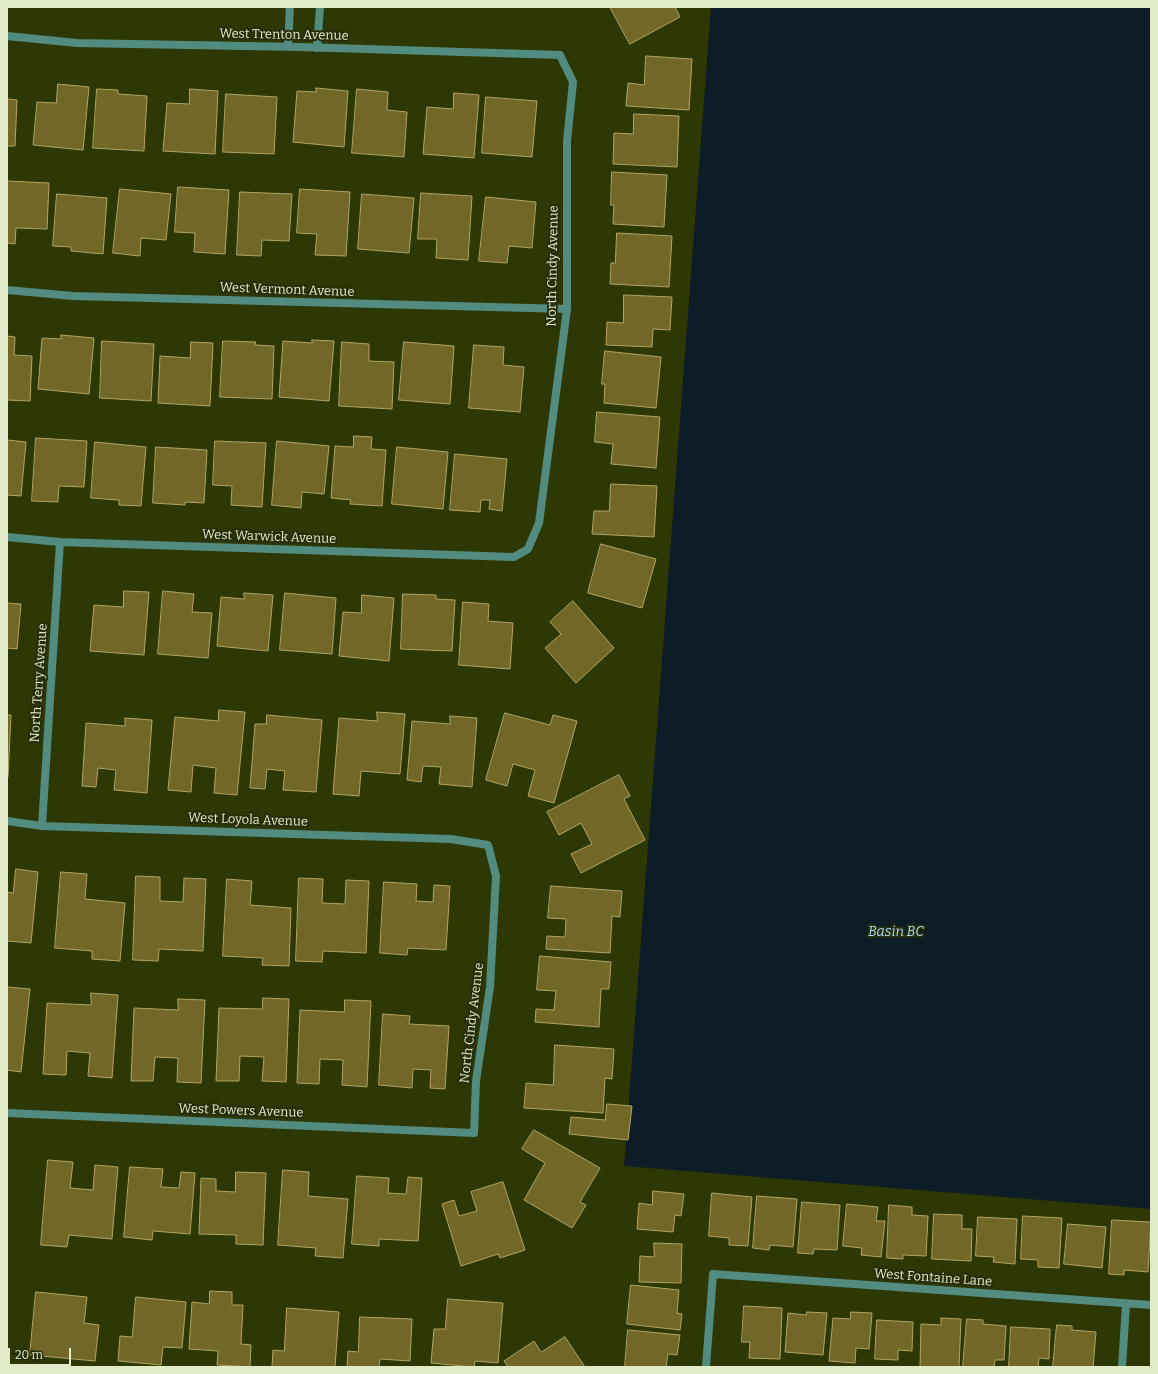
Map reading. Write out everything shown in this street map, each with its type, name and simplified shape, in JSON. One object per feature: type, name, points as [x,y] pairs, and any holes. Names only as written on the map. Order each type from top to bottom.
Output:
[{"type":"street","points":[[288,47],[290,7]]},
{"type":"street","points":[[317,48],[320,7]]},
{"type":"street","name":"West Trenton Avenue","points":[[7,36],[77,43],[288,47],[560,55]]},
{"type":"street","name":"North Cindy Avenue","points":[[528,549],[539,523],[567,309],[567,141],[573,82],[560,55]]},
{"type":"street","name":"West Vermont Avenue","points":[[7,290],[73,296],[567,309]]},
{"type":"street","name":"West Warwick Avenue","points":[[7,537],[60,542],[514,557],[528,549]]},
{"type":"street","name":"North Terry Avenue","points":[[42,826],[60,542]]},
{"type":"street","name":"West Loyola Avenue","points":[[7,821],[42,826],[451,839],[488,845]]},
{"type":"street","name":"North Cindy Avenue","points":[[474,1134],[476,1081],[490,987],[496,876],[488,845]]},
{"type":"street","name":"West Powers Avenue","points":[[7,1114],[474,1134]]},
{"type":"street","name":"West Fontaine Lane","points":[[706,1367],[713,1274],[1151,1305]]},
{"type":"street","points":[[1122,1367],[1126,1304]]},
{"type":"water","name":"Basin BC","points":[[711,7],[1151,7],[1151,1209],[624,1166]]},
{"type":"building","points":[[610,7],[675,7],[680,17],[630,44]]},
{"type":"building","points":[[646,56],[692,59],[689,110],[626,106],[628,83],[644,85]]},
{"type":"building","points":[[58,84],[89,87],[83,150],[33,145],[37,102],[56,103]]},
{"type":"building","points":[[316,88],[348,91],[344,147],[293,142],[297,91],[316,92]]},
{"type":"building","points":[[97,89],[118,90],[118,94],[147,96],[144,151],[93,148]]},
{"type":"building","points":[[190,89],[218,91],[215,154],[163,151],[167,103],[189,104]]},
{"type":"building","points":[[357,89],[388,92],[387,110],[407,112],[404,157],[352,153]]},
{"type":"building","points":[[454,93],[479,95],[474,158],[423,154],[427,107],[453,109]]},
{"type":"building","points":[[226,94],[277,97],[274,154],[223,152]]},
{"type":"building","points":[[486,97],[537,101],[532,157],[482,153]]},
{"type":"building","points":[[7,99],[17,100],[15,146],[7,146]]},
{"type":"building","points":[[634,114],[679,116],[677,167],[613,164],[614,133],[633,134]]},
{"type":"building","points":[[612,172],[667,175],[664,227],[613,224],[614,205],[611,205]]},
{"type":"building","points":[[7,181],[49,183],[47,229],[16,228],[15,244],[7,243]]},
{"type":"building","points":[[178,187],[229,190],[225,254],[194,252],[195,233],[175,232]]},
{"type":"building","points":[[120,189],[171,194],[166,240],[141,238],[140,256],[113,253]]},
{"type":"building","points":[[300,189],[350,192],[346,256],[315,255],[317,234],[297,233]]},
{"type":"building","points":[[240,192],[292,194],[289,241],[262,240],[261,256],[237,255]]},
{"type":"building","points":[[421,193],[472,196],[468,260],[436,258],[437,239],[418,239]]},
{"type":"building","points":[[57,194],[107,198],[103,254],[71,251],[71,247],[53,246]]},
{"type":"building","points":[[362,194],[414,198],[409,253],[358,249]]},
{"type":"building","points":[[486,197],[536,202],[532,248],[509,246],[507,263],[479,261]]},
{"type":"building","points":[[617,233],[672,236],[669,287],[610,284],[611,263],[615,263]]},
{"type":"building","points":[[624,295],[672,297],[670,330],[653,329],[652,347],[606,345],[607,322],[623,323]]},
{"type":"building","points":[[61,335],[94,338],[89,394],[38,389],[42,338],[61,339]]},
{"type":"building","points":[[7,336],[15,337],[14,355],[32,356],[30,401],[7,400]]},
{"type":"building","points":[[312,340],[334,341],[329,401],[279,397],[283,341],[312,343]]},
{"type":"building","points":[[102,341],[154,344],[151,401],[100,398]]},
{"type":"building","points":[[223,341],[256,342],[255,345],[274,346],[272,399],[220,397]]},
{"type":"building","points":[[191,342],[213,343],[210,406],[158,403],[160,356],[190,358]]},
{"type":"building","points":[[342,342],[369,344],[369,361],[394,362],[392,409],[339,406]]},
{"type":"building","points":[[404,342],[454,346],[450,404],[399,400]]},
{"type":"building","points":[[474,345],[504,347],[503,365],[524,367],[520,412],[469,408]]},
{"type":"building","points":[[605,351],[661,357],[656,408],[604,403],[605,384],[602,384]]},
{"type":"building","points":[[597,412],[660,417],[656,468],[611,464],[613,444],[595,442]]},
{"type":"building","points":[[354,436],[372,437],[371,449],[386,450],[382,506],[350,504],[351,500],[331,498],[335,446],[353,447]]},
{"type":"building","points":[[36,438],[87,441],[84,487],[59,486],[58,502],[32,501]]},
{"type":"building","points":[[7,440],[26,442],[21,496],[7,495]]},
{"type":"building","points":[[215,441],[266,443],[262,507],[231,505],[232,486],[213,485]]},
{"type":"building","points":[[277,441],[329,446],[324,494],[302,492],[301,508],[272,505]]},
{"type":"building","points":[[95,442],[146,447],[141,506],[119,505],[119,500],[91,498]]},
{"type":"building","points":[[156,447],[207,450],[204,503],[185,502],[185,505],[153,503]]},
{"type":"building","points":[[397,447],[448,452],[443,509],[392,504]]},
{"type":"building","points":[[455,454],[507,459],[502,511],[489,509],[490,500],[481,500],[480,512],[450,510]]},
{"type":"building","points":[[611,484],[657,486],[654,537],[592,534],[594,511],[609,511]]},
{"type":"building","points":[[601,544],[656,559],[642,608],[588,593]]},
{"type":"building","points":[[124,591],[149,592],[144,655],[90,651],[94,605],[123,607]]},
{"type":"building","points":[[163,591],[194,594],[192,612],[212,613],[208,658],[158,654]]},
{"type":"building","points":[[244,593],[273,595],[268,651],[217,646],[221,597],[244,599]]},
{"type":"building","points":[[285,593],[336,598],[332,654],[280,650]]},
{"type":"building","points":[[403,594],[436,595],[436,599],[455,600],[452,651],[401,649]]},
{"type":"building","points":[[362,595],[394,598],[389,661],[339,656],[343,612],[361,613]]},
{"type":"building","points":[[573,601],[614,648],[576,683],[545,648],[561,634],[550,622]]},
{"type":"building","points":[[463,602],[489,604],[488,621],[513,623],[510,669],[459,665]]},
{"type":"building","points":[[7,603],[21,604],[17,649],[7,648]]},
{"type":"building","points":[[219,710],[245,712],[237,795],[214,793],[216,768],[193,765],[191,792],[168,790],[175,717],[218,721]]},
{"type":"building","points":[[377,712],[405,714],[400,774],[361,771],[359,796],[333,794],[339,718],[377,721]]},
{"type":"building","points":[[505,713],[550,725],[553,715],[577,721],[554,803],[528,796],[535,770],[513,764],[507,786],[486,780]]},
{"type":"building","points":[[7,715],[11,715],[8,777],[7,777]]},
{"type":"building","points":[[267,715],[322,720],[316,792],[283,790],[285,771],[267,769],[265,789],[250,788],[255,724],[266,724]]},
{"type":"building","points":[[450,716],[477,718],[472,787],[439,784],[441,767],[423,766],[421,782],[407,780],[412,721],[450,724]]},
{"type":"building","points":[[125,718],[152,720],[147,793],[114,790],[116,770],[98,768],[96,787],[82,786],[86,723],[125,726]]},
{"type":"building","points":[[619,775],[630,796],[624,799],[645,840],[581,873],[571,854],[592,844],[581,823],[559,835],[547,812]]},
{"type":"building","points":[[16,869],[38,872],[31,943],[7,941],[7,892],[13,893]]},
{"type":"building","points":[[61,872],[87,874],[85,899],[125,903],[120,961],[92,959],[92,951],[55,948]]},
{"type":"building","points":[[136,876],[160,877],[160,901],[183,902],[184,878],[206,879],[203,951],[159,949],[158,961],[133,960]]},
{"type":"building","points":[[299,878],[323,879],[322,903],[345,904],[346,880],[369,881],[366,953],[323,951],[322,962],[296,961]]},
{"type":"building","points":[[227,879],[252,881],[250,905],[291,908],[289,966],[262,965],[263,958],[223,956]]},
{"type":"building","points":[[384,882],[417,884],[416,901],[433,902],[434,885],[450,886],[446,950],[408,948],[407,955],[380,953]]},
{"type":"building","points":[[551,886],[622,891],[620,917],[612,916],[610,953],[546,949],[547,936],[565,937],[566,919],[548,918]]},
{"type":"building","points":[[540,956],[611,962],[609,989],[601,989],[599,1027],[535,1022],[536,1009],[554,1010],[556,991],[537,990]]},
{"type":"building","points":[[7,987],[30,989],[21,1072],[7,1070]]},
{"type":"building","points":[[91,993],[118,995],[112,1078],[88,1076],[90,1053],[67,1051],[66,1075],[43,1074],[47,1003],[91,1005]]},
{"type":"building","points":[[263,998],[289,999],[286,1082],[262,1081],[264,1057],[240,1056],[239,1081],[216,1081],[219,1008],[262,1009]]},
{"type":"building","points":[[178,999],[205,1000],[201,1083],[177,1082],[178,1058],[155,1057],[153,1081],[131,1081],[134,1008],[178,1010]]},
{"type":"building","points":[[345,1000],[371,1001],[367,1087],[342,1085],[343,1060],[320,1059],[319,1084],[297,1083],[300,1010],[344,1012]]},
{"type":"building","points":[[383,1014],[410,1016],[409,1024],[449,1026],[445,1089],[430,1088],[431,1070],[413,1069],[412,1088],[379,1085]]},
{"type":"building","points":[[555,1045],[614,1049],[612,1079],[605,1078],[603,1113],[524,1108],[526,1083],[553,1085]]},
{"type":"building","points":[[607,1104],[632,1106],[628,1140],[569,1134],[571,1117],[605,1120]]},
{"type":"building","points":[[534,1130],[600,1168],[580,1202],[586,1205],[572,1228],[524,1200],[545,1163],[522,1149]]},
{"type":"building","points":[[48,1160],[73,1162],[70,1188],[93,1190],[95,1165],[118,1167],[112,1239],[69,1235],[67,1247],[41,1245]]},
{"type":"building","points":[[130,1167],[163,1169],[161,1187],[179,1188],[181,1172],[195,1173],[190,1234],[153,1231],[152,1240],[124,1237]]},
{"type":"building","points":[[283,1170],[309,1172],[308,1196],[348,1199],[343,1258],[315,1256],[316,1248],[278,1245]]},
{"type":"building","points":[[236,1172],[266,1173],[263,1245],[236,1244],[236,1235],[199,1234],[201,1178],[216,1179],[216,1191],[235,1192]]},
{"type":"building","points":[[357,1176],[389,1178],[388,1193],[406,1194],[408,1177],[422,1178],[418,1241],[379,1239],[379,1246],[352,1244]]},
{"type":"building","points":[[503,1182],[525,1250],[500,1258],[498,1254],[461,1266],[442,1204],[454,1200],[459,1216],[477,1211],[471,1192]]},
{"type":"building","points":[[653,1191],[684,1194],[681,1216],[675,1215],[673,1232],[637,1229],[639,1203],[652,1205]]},
{"type":"building","points":[[712,1193],[752,1197],[748,1246],[729,1245],[729,1238],[709,1236]]},
{"type":"building","points":[[757,1196],[797,1199],[793,1247],[770,1245],[769,1250],[753,1248]]},
{"type":"building","points":[[802,1202],[840,1205],[837,1250],[814,1249],[813,1254],[798,1253]]},
{"type":"building","points":[[847,1204],[878,1207],[876,1221],[885,1221],[881,1257],[861,1255],[862,1248],[843,1246]]},
{"type":"building","points":[[889,1205],[912,1207],[912,1215],[928,1216],[926,1256],[903,1255],[903,1259],[887,1258]]},
{"type":"building","points":[[934,1214],[962,1215],[962,1229],[972,1229],[971,1261],[932,1259]]},
{"type":"building","points":[[1023,1216],[1062,1218],[1059,1268],[1038,1267],[1038,1260],[1021,1259]]},
{"type":"building","points":[[978,1217],[1017,1219],[1015,1264],[993,1262],[994,1257],[976,1256]]},
{"type":"building","points":[[1112,1220],[1151,1222],[1148,1272],[1124,1270],[1124,1275],[1109,1274]]},
{"type":"building","points":[[1068,1224],[1106,1227],[1102,1268],[1064,1264]]},
{"type":"building","points":[[654,1243],[682,1244],[681,1283],[639,1282],[640,1256],[654,1257]]},
{"type":"building","points":[[631,1285],[679,1290],[677,1313],[682,1314],[680,1330],[627,1324]]},
{"type":"building","points":[[210,1291],[232,1292],[232,1305],[243,1305],[241,1344],[251,1345],[250,1367],[217,1365],[218,1351],[189,1349],[192,1302],[209,1304]]},
{"type":"building","points":[[36,1292],[87,1297],[84,1323],[99,1325],[95,1361],[30,1355]]},
{"type":"building","points":[[136,1297],[186,1302],[182,1348],[163,1347],[161,1365],[118,1361],[120,1336],[132,1337]]},
{"type":"building","points":[[448,1299],[503,1303],[498,1363],[475,1361],[474,1367],[431,1363],[434,1329],[445,1329]]},
{"type":"building","points":[[744,1306],[782,1308],[780,1359],[749,1358],[750,1342],[742,1342]]},
{"type":"building","points":[[287,1308],[339,1312],[335,1367],[272,1367],[273,1350],[284,1351]]},
{"type":"building","points":[[807,1312],[827,1313],[823,1355],[785,1352],[788,1313],[806,1315]]},
{"type":"building","points":[[851,1312],[872,1313],[869,1349],[856,1348],[855,1363],[829,1361],[833,1318],[850,1319]]},
{"type":"building","points":[[360,1317],[412,1319],[410,1361],[380,1359],[379,1367],[347,1367],[348,1351],[358,1352]]},
{"type":"building","points":[[941,1318],[961,1319],[959,1367],[920,1367],[921,1324],[941,1325]]},
{"type":"building","points":[[967,1319],[983,1320],[983,1324],[1006,1326],[1004,1360],[995,1360],[994,1367],[963,1367]]},
{"type":"building","points":[[877,1320],[913,1322],[912,1351],[898,1350],[898,1360],[875,1359]]},
{"type":"building","points":[[1057,1325],[1072,1326],[1072,1330],[1096,1332],[1093,1367],[1053,1367]]},
{"type":"building","points":[[1011,1327],[1050,1329],[1049,1359],[1039,1358],[1038,1367],[1009,1367]]},
{"type":"building","points":[[628,1330],[680,1335],[677,1355],[668,1354],[666,1367],[625,1367]]},
{"type":"building","points":[[565,1337],[585,1367],[508,1367],[504,1361],[534,1341],[541,1352]]}]
